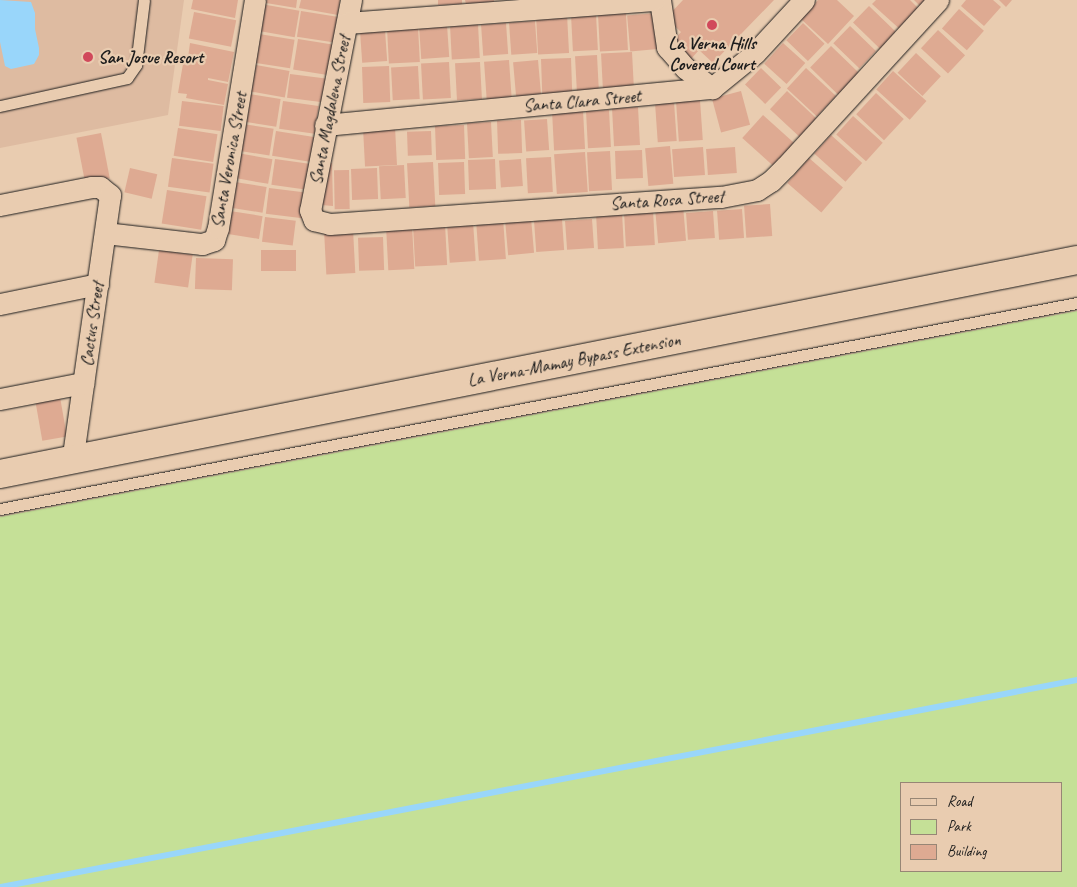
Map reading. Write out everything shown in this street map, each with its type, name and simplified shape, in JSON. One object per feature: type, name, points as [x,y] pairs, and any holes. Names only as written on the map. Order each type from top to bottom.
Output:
[{"type":"main road","name":"La Verna-Mamay Bypass Extension","points":[[0,474],[1077,260]]},
{"type":"street","name":"Santa Veronica Street","points":[[105,233],[202,244],[214,240],[218,228],[255,0]]},
{"type":"street","name":"Santa Magdalena Street","points":[[314,220],[310,210],[351,0]]},
{"type":"street","points":[[347,23],[653,0]]},
{"type":"street","points":[[660,0],[667,47],[685,68],[712,88],[755,53],[804,0]]},
{"type":"street","name":"Santa Rosa Street","points":[[314,220],[330,224],[721,197],[757,190],[771,181],[786,166],[938,0]]},
{"type":"street","name":"Santa Clara Street","points":[[325,126],[712,88]]},
{"type":"street","name":"Cactus Street","points":[[0,205],[100,186],[110,195],[111,202],[72,461]]},
{"type":"street","points":[[0,304],[98,284]]},
{"type":"street","points":[[0,399],[83,383]]},
{"type":"lane","points":[[0,106],[127,78],[136,65],[144,0]]},
{"type":"lane","points":[[0,509],[1077,303]]},
{"type":"shaded area","name":"San Josue Resort","points":[[0,0],[184,0],[168,115],[0,148]]},
{"type":"green space","points":[[1077,311],[1077,887],[0,887],[0,517]]},
{"type":"water","points":[[0,0],[31,2],[35,13],[35,29],[39,48],[39,55],[34,64],[11,69],[5,66],[0,42]]},
{"type":"building","points":[[193,0],[238,0],[235,18],[191,9]]},
{"type":"building","points":[[267,0],[297,0],[296,8],[266,3]]},
{"type":"building","points":[[301,0],[340,0],[338,15],[299,8]]},
{"type":"building","points":[[438,0],[462,0],[462,4],[438,5]]},
{"type":"building","points":[[465,0],[494,0],[494,3],[466,4]]},
{"type":"building","name":"La Verna Hills Covered Court","points":[[683,0],[774,0],[713,63],[699,50],[691,59],[673,41],[681,32],[666,18]]},
{"type":"building","points":[[818,0],[837,0],[854,16],[828,44],[801,19]]},
{"type":"building","points":[[876,0],[910,0],[922,12],[903,32],[872,4]]},
{"type":"building","points":[[914,0],[930,0],[922,8]]},
{"type":"building","points":[[966,0],[993,0],[1001,7],[984,26],[961,6]]},
{"type":"building","points":[[999,0],[1012,0],[1006,7]]},
{"type":"building","points":[[261,4],[299,11],[295,37],[256,31]]},
{"type":"building","points":[[869,6],[897,33],[881,50],[853,23]]},
{"type":"building","points":[[959,9],[984,31],[967,50],[942,29]]},
{"type":"building","points":[[301,11],[339,17],[334,43],[297,37]]},
{"type":"building","points":[[194,12],[236,20],[231,47],[189,39]]},
{"type":"building","points":[[626,13],[628,50],[600,51],[598,14]]},
{"type":"building","points":[[657,13],[660,49],[630,51],[627,16]]},
{"type":"building","points":[[567,14],[569,53],[538,55],[536,16]]},
{"type":"building","points":[[596,14],[598,50],[573,51],[571,15]]},
{"type":"building","points":[[535,21],[537,53],[511,55],[509,23]]},
{"type":"building","points":[[506,23],[508,54],[483,56],[481,25]]},
{"type":"building","points":[[803,23],[825,44],[808,61],[786,40]]},
{"type":"building","points":[[478,24],[480,58],[452,59],[450,25]]},
{"type":"building","points":[[447,25],[449,57],[421,59],[419,27]]},
{"type":"building","points":[[850,26],[876,51],[859,68],[833,43]]},
{"type":"building","points":[[418,27],[420,62],[389,64],[387,29]]},
{"type":"building","points":[[385,30],[387,61],[362,63],[360,32]]},
{"type":"building","points":[[938,30],[965,55],[948,74],[921,48]]},
{"type":"building","points":[[259,34],[295,40],[290,68],[254,63]]},
{"type":"building","points":[[298,39],[336,45],[331,76],[293,70]]},
{"type":"building","points":[[190,43],[234,52],[228,82],[208,78],[208,80],[228,84],[224,105],[186,98],[187,94],[178,93],[184,58],[188,58]]},
{"type":"building","points":[[783,43],[805,63],[787,84],[764,64]]},
{"type":"building","points":[[831,46],[859,73],[838,95],[810,68]]},
{"type":"building","points":[[632,52],[634,90],[603,92],[601,54]]},
{"type":"building","points":[[916,53],[941,76],[922,96],[898,73]]},
{"type":"building","points":[[597,55],[599,91],[577,92],[575,56]]},
{"type":"building","points":[[571,58],[572,95],[542,96],[541,59]]},
{"type":"building","points":[[509,60],[512,99],[487,101],[484,62]]},
{"type":"building","points":[[538,60],[541,98],[516,100],[513,62]]},
{"type":"building","points":[[449,62],[451,98],[423,99],[421,63]]},
{"type":"building","points":[[480,62],[482,99],[457,100],[455,63]]},
{"type":"building","points":[[256,65],[289,71],[285,97],[251,92]]},
{"type":"building","points":[[389,66],[390,102],[363,103],[362,67]]},
{"type":"building","points":[[418,66],[420,99],[393,100],[391,67]]},
{"type":"building","points":[[761,68],[781,87],[765,104],[745,85]]},
{"type":"building","points":[[806,68],[836,96],[817,116],[787,88]]},
{"type":"building","points":[[893,71],[926,101],[910,120],[876,90]]},
{"type":"building","points":[[290,74],[328,79],[325,102],[287,98]]},
{"type":"building","points":[[741,91],[750,125],[721,133],[712,99]]},
{"type":"building","points":[[787,91],[819,121],[802,139],[770,109]]},
{"type":"building","points":[[876,93],[904,119],[884,140],[856,114]]},
{"type":"building","points":[[249,94],[281,99],[276,127],[245,122]]},
{"type":"building","points":[[700,100],[703,140],[679,142],[676,102]]},
{"type":"building","points":[[182,101],[224,106],[221,131],[179,126]]},
{"type":"building","points":[[283,101],[319,106],[315,134],[279,129]]},
{"type":"building","points":[[674,102],[677,141],[658,142],[655,103]]},
{"type":"building","points":[[638,107],[640,145],[614,146],[612,108]]},
{"type":"building","points":[[583,110],[585,149],[554,151],[552,112]]},
{"type":"building","points":[[609,110],[611,147],[588,148],[586,111]]},
{"type":"building","points":[[763,115],[797,146],[776,169],[742,138]]},
{"type":"building","points":[[853,116],[883,143],[866,161],[836,135]]},
{"type":"building","points":[[547,119],[549,150],[526,152],[524,121]]},
{"type":"building","points":[[521,120],[522,153],[498,154],[497,121]]},
{"type":"building","points":[[491,122],[493,157],[469,158],[467,123]]},
{"type":"building","points":[[243,124],[274,129],[269,156],[239,151]]},
{"type":"building","points":[[464,125],[465,159],[436,160],[435,126]]},
{"type":"building","points":[[395,127],[397,165],[365,167],[363,129]]},
{"type":"building","points":[[178,128],[218,134],[213,162],[174,156]]},
{"type":"building","points":[[276,131],[316,137],[312,162],[272,156]]},
{"type":"building","points":[[431,131],[432,155],[408,156],[407,132]]},
{"type":"building","points":[[101,133],[110,178],[85,183],[76,138]]},
{"type":"building","points":[[831,135],[862,163],[845,182],[814,154]]},
{"type":"building","points":[[670,146],[673,184],[648,186],[645,148]]},
{"type":"building","points":[[703,147],[705,175],[674,177],[672,149]]},
{"type":"building","points":[[735,147],[737,173],[708,175],[706,149]]},
{"type":"building","points":[[642,150],[643,178],[616,179],[615,151]]},
{"type":"building","points":[[610,151],[612,190],[589,191],[587,152]]},
{"type":"building","points":[[585,152],[588,192],[557,194],[554,154]]},
{"type":"building","points":[[237,153],[272,159],[268,184],[233,178]]},
{"type":"building","points":[[551,157],[553,192],[528,193],[526,158]]},
{"type":"building","points":[[172,158],[214,164],[210,193],[168,187]]},
{"type":"building","points":[[809,158],[843,188],[821,212],[787,183]]},
{"type":"building","points":[[275,159],[311,164],[307,190],[271,185]]},
{"type":"building","points":[[495,159],[496,189],[469,190],[468,160]]},
{"type":"building","points":[[521,159],[523,186],[501,187],[499,161]]},
{"type":"building","points":[[433,162],[435,206],[409,207],[407,163]]},
{"type":"building","points":[[464,162],[465,194],[439,195],[438,163]]},
{"type":"building","points":[[332,163],[333,206],[321,205],[318,164]]},
{"type":"building","points":[[404,165],[406,198],[381,199],[379,166]]},
{"type":"building","points":[[130,168],[157,174],[152,199],[124,192]]},
{"type":"building","points":[[377,168],[378,199],[352,200],[351,169]]},
{"type":"building","points":[[334,170],[349,170],[350,209],[335,209]]},
{"type":"building","points":[[235,182],[267,187],[263,213],[231,208]]},
{"type":"building","points":[[269,188],[308,193],[305,219],[266,214]]},
{"type":"building","points":[[167,190],[207,196],[201,230],[162,224]]},
{"type":"building","points":[[770,204],[772,236],[746,238],[744,206]]},
{"type":"building","points":[[683,206],[686,241],[658,243],[655,208]]},
{"type":"building","points":[[742,209],[744,238],[719,240],[717,211]]},
{"type":"building","points":[[653,210],[655,245],[626,246],[624,212]]},
{"type":"building","points":[[230,211],[263,216],[259,239],[226,234]]},
{"type":"building","points":[[713,211],[715,238],[688,240],[686,213]]},
{"type":"building","points":[[622,212],[624,248],[598,249],[596,213]]},
{"type":"building","points":[[265,217],[296,221],[293,246],[262,242]]},
{"type":"building","points":[[503,218],[506,259],[479,261],[476,220]]},
{"type":"building","points":[[531,218],[534,253],[508,255],[505,220]]},
{"type":"building","points":[[562,219],[564,250],[536,252],[534,221]]},
{"type":"building","points":[[592,219],[594,248],[567,250],[565,221]]},
{"type":"building","points":[[473,222],[476,261],[450,263],[447,224]]},
{"type":"building","points":[[445,224],[447,265],[415,267],[413,226]]},
{"type":"building","points":[[412,225],[414,269],[388,270],[386,226]]},
{"type":"building","points":[[353,229],[355,273],[326,274],[324,231]]},
{"type":"building","points":[[383,237],[384,270],[359,271],[358,238]]},
{"type":"building","points":[[159,250],[193,255],[188,287],[154,283]]},
{"type":"building","points":[[261,250],[296,250],[296,271],[261,271]]},
{"type":"building","points":[[196,258],[233,259],[232,290],[195,289]]},
{"type":"building","points":[[60,397],[67,436],[42,441],[35,401]]},
{"type":"waterway","points":[[1,887],[1077,680]]},
{"type":"place","name":"La Verna Hills Covered Court","points":[[712,25]]},
{"type":"place","name":"San Josue Resort","points":[[88,57]]}]
